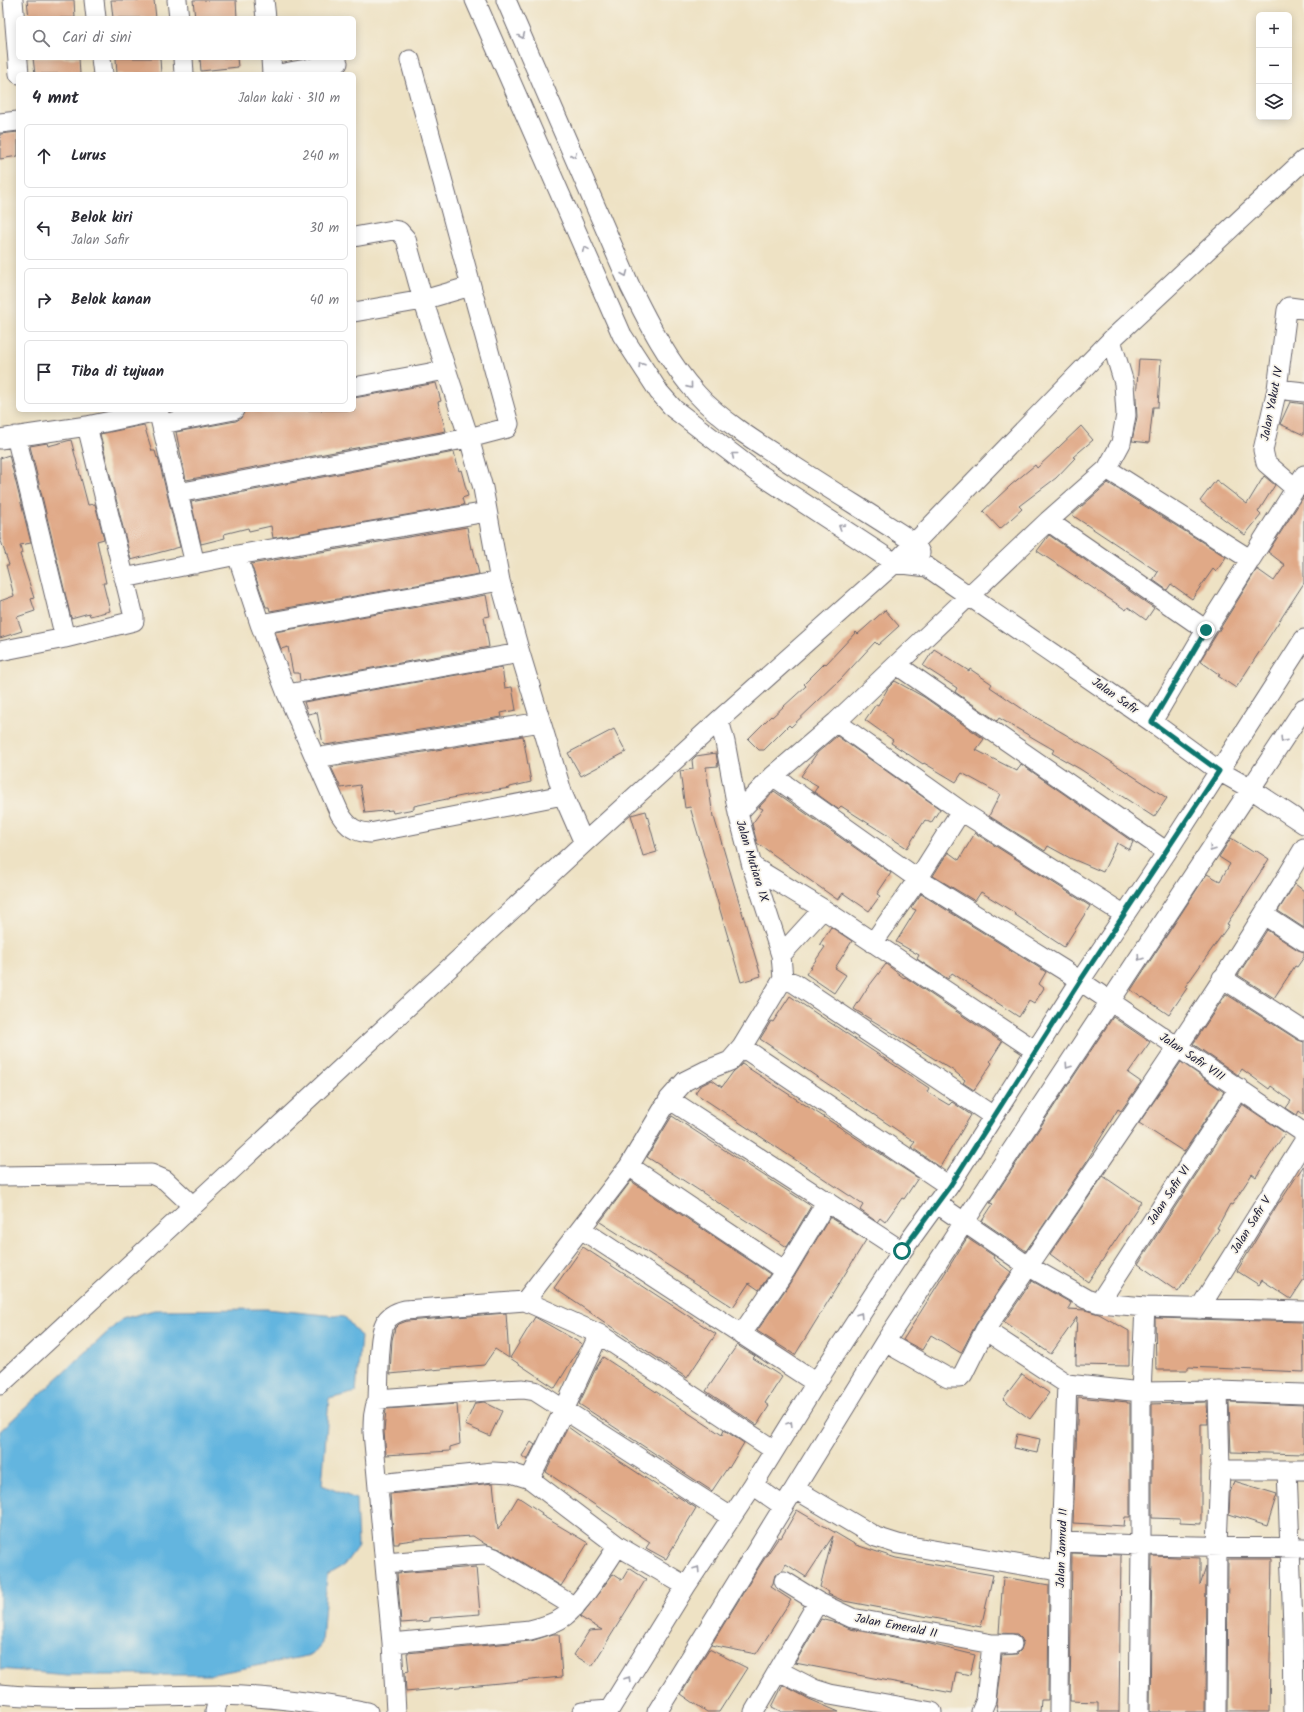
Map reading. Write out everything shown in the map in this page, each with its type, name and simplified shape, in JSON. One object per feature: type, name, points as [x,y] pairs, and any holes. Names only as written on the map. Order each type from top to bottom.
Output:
[{"type":"street","points":[[13,0],[16,37]]},
{"type":"street","points":[[94,0],[96,16]]},
{"type":"street","points":[[177,0],[179,16]]},
{"type":"street","points":[[264,0],[266,16]]},
{"type":"street","points":[[475,0],[622,335],[659,392],[674,408],[754,471],[895,563],[927,567]]},
{"type":"street","points":[[506,0],[630,286],[650,327],[675,368],[698,395],[726,419],[767,449],[915,543],[927,567]]},
{"type":"street","points":[[18,60],[19,72]]},
{"type":"street","points":[[101,60],[103,72]]},
{"type":"street","points":[[183,60],[184,72]]},
{"type":"street","points":[[270,60],[272,72]]},
{"type":"street","points":[[178,493],[469,438],[504,429],[509,424],[410,60]]},
{"type":"street","points":[[290,72],[338,63]]},
{"type":"street","points":[[0,123],[16,121]]},
{"type":"street","points":[[0,1385],[584,843],[895,563],[1111,340],[1304,160]]},
{"type":"street","points":[[356,237],[386,231],[399,231],[406,239],[423,300],[469,438],[483,488],[500,581],[520,653],[563,794],[584,843]]},
{"type":"street","points":[[356,312],[423,300],[471,286]]},
{"type":"street","name":"Jalan Yakut IV","points":[[1297,308],[1287,310],[1277,389],[1263,450],[1266,463],[1300,482]]},
{"type":"street","points":[[738,813],[773,776],[836,722],[1048,521],[1107,469],[1121,443],[1126,415],[1124,383],[1111,340]]},
{"type":"street","points":[[356,387],[446,370]]},
{"type":"street","points":[[1277,389],[1304,392]]},
{"type":"street","points":[[65,638],[8,437],[160,415],[204,412]]},
{"type":"street","points":[[160,415],[195,564]]},
{"type":"street","points":[[0,651],[133,622],[134,617],[87,426]]},
{"type":"street","points":[[1107,469],[1251,560]]},
{"type":"street","points":[[1152,722],[1206,630],[1300,482]]},
{"type":"street","points":[[124,578],[237,555],[487,512]]},
{"type":"street","points":[[1048,521],[1206,630]]},
{"type":"street","points":[[237,555],[260,624],[287,694],[347,825],[354,830],[370,833],[563,794]]},
{"type":"street","name":"Jalan Safir","points":[[927,567],[970,595],[1152,722],[1219,771],[1251,789],[1304,824]]},
{"type":"street","points":[[260,624],[500,581]]},
{"type":"street","points":[[582,1712],[608,1711],[686,1586],[753,1485],[816,1383],[902,1251],[950,1186],[1080,981],[1167,852],[1304,639]]},
{"type":"street","points":[[287,694],[520,653]]},
{"type":"street","points":[[897,665],[1167,852]]},
{"type":"street","points":[[664,1710],[783,1506],[795,1489],[885,1342],[1304,708]]},
{"type":"street","name":"Jalan Mutiara IX","points":[[719,720],[725,742],[738,813],[752,866],[781,954],[783,979]]},
{"type":"street","points":[[315,758],[541,722]]},
{"type":"street","points":[[836,722],[961,811],[1125,915]]},
{"type":"street","name":"Jalan Safir VIII","points":[[773,776],[918,879],[1080,981],[1178,1046],[1304,1133]]},
{"type":"street","points":[[873,943],[918,879],[961,811]]},
{"type":"street","points":[[885,1342],[948,1378],[959,1378],[963,1374],[985,1330],[1178,1046],[1264,915],[1304,848]]},
{"type":"street","points":[[752,866],[823,909],[1036,1051]]},
{"type":"street","points":[[781,954],[823,909]]},
{"type":"street","points":[[1264,915],[1304,941]]},
{"type":"street","points":[[1222,978],[1304,1031]]},
{"type":"street","points":[[525,1301],[629,1166],[669,1099],[685,1081],[730,1061],[742,1047],[783,979],[794,983],[993,1116]]},
{"type":"street","points":[[742,1047],[950,1186]]},
{"type":"street","name":"Jalan Safir VI","points":[[1099,1303],[1239,1088]]},
{"type":"street","points":[[669,1099],[902,1251]]},
{"type":"street","name":"Jalan Safir V","points":[[1199,1309],[1304,1140]]},
{"type":"street","points":[[629,1166],[785,1271]]},
{"type":"street","points":[[0,1176],[151,1174],[165,1180],[193,1206]]},
{"type":"street","points":[[741,1335],[785,1271],[827,1201]]},
{"type":"street","points":[[936,1203],[1028,1266],[1086,1300],[1099,1303],[1145,1307],[1199,1309],[1301,1306]]},
{"type":"street","points":[[580,1229],[816,1383]]},
{"type":"street","points":[[396,1712],[386,1563],[373,1424],[374,1408],[378,1399],[382,1334],[385,1323],[397,1312],[405,1310],[525,1301],[599,1334],[774,1450]]},
{"type":"street","points":[[1139,1712],[1142,1545],[1141,1392],[1145,1307]]},
{"type":"street","points":[[985,1330],[1067,1384],[1141,1392],[1218,1391],[1304,1394]]},
{"type":"street","points":[[530,1479],[599,1334]]},
{"type":"street","name":"Jalan Jamrud II","points":[[1059,1712],[1060,1573],[1063,1542],[1067,1384]]},
{"type":"street","points":[[378,1399],[523,1389],[535,1391],[732,1517]]},
{"type":"street","points":[[1216,1712],[1216,1546],[1220,1470],[1218,1391]]},
{"type":"street","points":[[1220,1470],[1296,1470],[1299,1626],[1294,1712]]},
{"type":"street","points":[[379,1484],[493,1472],[511,1473],[530,1479],[618,1546],[686,1586]]},
{"type":"street","points":[[753,1485],[783,1506]]},
{"type":"street","points":[[795,1489],[876,1537],[898,1544],[1052,1570],[1060,1573]]},
{"type":"street","points":[[1063,1542],[1297,1548]]},
{"type":"street","points":[[392,1643],[530,1630],[564,1616],[575,1607],[618,1546]]},
{"type":"street","points":[[386,1563],[486,1555],[494,1558],[575,1607]]},
{"type":"street","name":"Jalan Emerald II","points":[[784,1581],[818,1602],[852,1618],[992,1644],[1012,1644]]},
{"type":"street","points":[[754,1712],[818,1602]]},
{"type":"street","points":[[981,1712],[986,1700],[992,1644]]},
{"type":"street","points":[[779,1671],[814,1689],[830,1694],[932,1712]]},
{"type":"street","points":[[0,1694],[34,1705],[217,1704],[294,1700],[368,1712]]},
{"type":"water","points":[[266,1309],[345,1317],[361,1337],[356,1392],[329,1399],[322,1485],[356,1499],[358,1546],[344,1565],[327,1575],[322,1643],[312,1655],[209,1675],[67,1675],[0,1669],[0,1431],[122,1319],[154,1310]]},
{"type":"building","points":[[27,0],[74,0],[75,16],[29,16]]},
{"type":"building","points":[[111,0],[154,0],[156,16],[113,16]]},
{"type":"building","points":[[193,0],[236,0],[237,16],[195,16]]},
{"type":"building","points":[[33,60],[79,60],[80,72],[35,72]]},
{"type":"building","points":[[116,60],[160,60],[161,72],[117,72]]},
{"type":"building","points":[[200,60],[237,60],[238,67],[201,71]]},
{"type":"building","points":[[16,132],[16,156],[0,159],[0,134]]},
{"type":"building","points":[[1139,359],[1161,360],[1158,407],[1153,407],[1149,443],[1132,441],[1137,417],[1136,398]]},
{"type":"building","points":[[436,383],[441,401],[438,402],[446,431],[186,480],[176,432],[236,421],[241,418],[244,412],[356,412],[356,398]]},
{"type":"building","points":[[1290,402],[1304,404],[1304,435],[1280,424]]},
{"type":"building","points":[[144,425],[152,451],[155,451],[157,458],[158,457],[180,547],[131,560],[100,434]]},
{"type":"building","points":[[1081,426],[1093,440],[1073,457],[1075,458],[1056,478],[1019,506],[1022,509],[1000,529],[983,511],[1035,465],[1037,468]]},
{"type":"building","points":[[71,440],[88,505],[95,504],[104,539],[97,541],[106,583],[103,583],[110,611],[90,616],[89,613],[71,618],[30,446],[47,443],[48,446]]},
{"type":"building","points":[[454,452],[459,471],[461,470],[468,496],[462,498],[464,505],[273,538],[271,526],[249,531],[248,528],[224,534],[225,538],[201,544],[191,502]]},
{"type":"building","points":[[9,455],[31,543],[20,545],[22,553],[20,554],[34,598],[31,599],[35,611],[17,617],[22,631],[0,638],[0,601],[14,596],[6,565],[9,565],[0,538],[0,458]]},
{"type":"building","points":[[1264,476],[1275,485],[1258,512],[1261,515],[1245,535],[1200,501],[1216,480],[1247,504]]},
{"type":"building","points":[[1108,483],[1226,557],[1216,572],[1213,569],[1192,599],[1171,584],[1167,590],[1153,580],[1158,572],[1072,515]]},
{"type":"building","points":[[1304,496],[1304,583],[1236,688],[1218,676],[1220,675],[1200,661],[1257,569],[1274,581],[1285,565],[1268,552]]},
{"type":"building","points":[[467,527],[471,549],[473,548],[479,574],[270,611],[269,607],[266,607],[251,564]]},
{"type":"building","points":[[1049,535],[1154,608],[1146,620],[1128,607],[1126,610],[1037,551]]},
{"type":"building","points":[[486,595],[490,616],[484,617],[489,647],[300,681],[299,673],[293,673],[288,647],[281,649],[275,632]]},
{"type":"building","points":[[885,610],[899,626],[878,645],[875,642],[841,679],[791,727],[789,725],[764,750],[759,750],[748,739],[771,716],[772,717],[806,686],[804,684],[825,663],[826,664],[856,632],[858,634]]},
{"type":"building","points":[[934,649],[969,671],[970,669],[992,684],[990,687],[1027,712],[1099,754],[1167,798],[1154,817],[1080,769],[1052,753],[1054,750],[999,718],[997,721],[955,692],[957,688],[923,666]]},
{"type":"building","points":[[502,667],[505,688],[512,687],[516,710],[501,713],[502,717],[325,745],[323,744],[317,712],[308,714],[304,702]]},
{"type":"building","points":[[895,681],[924,697],[984,739],[976,750],[1017,771],[1021,764],[1133,842],[1129,850],[1117,843],[1103,872],[1070,858],[1048,846],[1045,851],[989,816],[1000,794],[962,773],[956,782],[924,763],[923,764],[891,743],[893,740],[865,720],[876,704],[878,705],[888,688]]},
{"type":"building","points":[[614,729],[626,752],[581,776],[568,753]]},
{"type":"building","points":[[523,736],[531,782],[510,788],[414,806],[414,809],[393,813],[392,810],[365,813],[360,785],[341,788],[331,767]]},
{"type":"building","points":[[837,736],[940,809],[931,823],[925,820],[907,848],[841,806],[838,809],[814,792],[818,786],[801,776],[817,753]]},
{"type":"building","points":[[716,753],[718,766],[706,767],[713,817],[761,976],[741,982],[690,807],[685,808],[680,771],[693,769],[692,760],[696,756]]},
{"type":"building","points":[[774,791],[891,873],[877,894],[880,896],[869,911],[843,893],[838,900],[757,843],[752,824],[763,809],[759,807]]},
{"type":"building","points":[[646,811],[657,852],[643,856],[631,815]]},
{"type":"building","points":[[975,833],[1090,906],[1064,947],[1014,914],[1015,913],[981,892],[975,901],[933,876],[948,852],[959,860]]},
{"type":"building","points":[[1231,838],[1253,852],[1255,850],[1269,859],[1227,924],[1229,925],[1185,987],[1187,988],[1169,1015],[1131,990],[1207,874],[1220,881],[1230,864],[1219,857]]},
{"type":"building","points":[[1295,884],[1304,891],[1304,928],[1278,911]]},
{"type":"building","points":[[921,894],[1046,972],[1039,984],[1044,988],[1034,1004],[1029,1001],[1019,1017],[952,973],[948,979],[917,959],[919,955],[896,942],[916,910],[911,908]]},
{"type":"building","points":[[831,927],[852,941],[835,968],[846,975],[834,993],[806,974],[825,947],[820,944]]},
{"type":"building","points":[[1267,930],[1298,950],[1304,952],[1304,957],[1297,967],[1295,966],[1274,998],[1238,975]]},
{"type":"building","points":[[886,964],[904,978],[905,977],[1002,1042],[990,1061],[992,1063],[974,1090],[963,1083],[965,1080],[954,1071],[854,1009],[866,990]]},
{"type":"building","points":[[1226,994],[1298,1040],[1304,1042],[1304,1115],[1299,1111],[1297,1115],[1286,1108],[1291,1101],[1271,1086],[1269,1089],[1242,1069],[1238,1075],[1193,1044]]},
{"type":"building","points":[[790,996],[929,1088],[927,1092],[949,1105],[952,1102],[971,1115],[940,1167],[911,1147],[915,1142],[760,1039],[771,1021],[773,1022]]},
{"type":"building","points":[[1113,1017],[1150,1042],[1128,1073],[1141,1082],[1121,1111],[1118,1109],[1085,1164],[1026,1251],[982,1221],[993,1204],[990,1203]]},
{"type":"building","points":[[1181,1062],[1224,1092],[1184,1152],[1139,1123]]},
{"type":"building","points":[[742,1064],[918,1178],[904,1199],[902,1198],[885,1222],[880,1218],[877,1222],[860,1210],[863,1205],[695,1093],[700,1086],[712,1080],[722,1087],[733,1072]]},
{"type":"building","points":[[1242,1104],[1285,1133],[1256,1177],[1252,1174],[1232,1205],[1230,1204],[1217,1228],[1219,1229],[1178,1292],[1138,1264]]},
{"type":"building","points":[[672,1116],[811,1206],[787,1247],[647,1157]]},
{"type":"building","points":[[1304,1165],[1304,1279],[1291,1299],[1262,1280],[1259,1285],[1237,1271],[1279,1202]]},
{"type":"building","points":[[1103,1176],[1141,1202],[1088,1282],[1050,1254]]},
{"type":"building","points":[[631,1181],[770,1274],[759,1290],[749,1283],[733,1307],[600,1222]]},
{"type":"building","points":[[830,1217],[866,1240],[795,1355],[757,1331],[794,1277]]},
{"type":"building","points":[[967,1238],[994,1256],[993,1258],[1011,1272],[976,1324],[961,1353],[931,1335],[922,1350],[903,1340]]},
{"type":"building","points":[[583,1247],[716,1334],[687,1378],[554,1288]]},
{"type":"building","points":[[1032,1281],[1071,1303],[1068,1309],[1085,1310],[1099,1314],[1129,1331],[1129,1366],[1076,1365],[1077,1317],[1051,1354],[1004,1322]]},
{"type":"building","points":[[506,1313],[509,1358],[495,1349],[484,1365],[390,1374],[392,1340],[395,1328],[399,1324],[407,1321]]},
{"type":"building","points":[[535,1317],[582,1344],[555,1388],[510,1358]]},
{"type":"building","points":[[1155,1318],[1303,1322],[1304,1372],[1188,1367],[1188,1370],[1156,1370]]},
{"type":"building","points":[[737,1345],[755,1356],[753,1358],[782,1377],[765,1403],[769,1406],[757,1425],[706,1391]]},
{"type":"building","points":[[603,1357],[722,1435],[724,1430],[744,1443],[729,1468],[728,1467],[712,1491],[579,1404],[596,1368]]},
{"type":"building","points":[[1022,1374],[1049,1393],[1030,1419],[1003,1399]]},
{"type":"building","points":[[1078,1397],[1130,1403],[1130,1517],[1125,1517],[1124,1526],[1073,1523]]},
{"type":"building","points":[[484,1402],[502,1411],[490,1436],[465,1425],[475,1403]]},
{"type":"building","points":[[1207,1402],[1208,1424],[1201,1424],[1201,1524],[1180,1523],[1180,1519],[1152,1518],[1152,1404]]},
{"type":"building","points":[[1229,1402],[1304,1405],[1304,1454],[1231,1452]]},
{"type":"building","points":[[457,1404],[460,1444],[450,1447],[450,1451],[386,1455],[384,1432],[386,1409]]},
{"type":"building","points":[[568,1427],[676,1498],[677,1496],[696,1508],[666,1559],[646,1548],[650,1542],[546,1472]]},
{"type":"building","points":[[1017,1434],[1040,1439],[1037,1453],[1014,1448]]},
{"type":"building","points":[[531,1442],[535,1445],[527,1460],[522,1456]]},
{"type":"building","points":[[1234,1481],[1277,1494],[1267,1526],[1229,1514],[1230,1493]]},
{"type":"building","points":[[493,1483],[498,1530],[518,1497],[542,1513],[541,1515],[588,1543],[561,1586],[500,1549],[485,1544],[473,1536],[420,1539],[394,1544],[390,1494]]},
{"type":"building","points":[[797,1510],[856,1545],[896,1558],[993,1575],[981,1627],[844,1601],[828,1594],[829,1592],[820,1587],[833,1536],[806,1577],[786,1564],[782,1571],[775,1575],[771,1587],[791,1600],[756,1654],[711,1645],[759,1567],[779,1537],[781,1538]]},
{"type":"building","points":[[1072,1553],[1121,1555],[1119,1712],[1098,1712],[1098,1702],[1070,1701]]},
{"type":"building","points":[[1152,1556],[1200,1558],[1200,1585],[1206,1566],[1205,1712],[1150,1712]]},
{"type":"building","points":[[1228,1559],[1272,1559],[1269,1712],[1227,1712]]},
{"type":"building","points":[[476,1567],[480,1614],[430,1618],[430,1621],[401,1623],[397,1573]]},
{"type":"building","points":[[629,1568],[646,1579],[592,1666],[574,1655],[589,1631],[602,1630],[580,1617],[613,1574],[622,1580]]},
{"type":"building","points":[[1003,1577],[1049,1585],[1048,1700],[1041,1700],[1040,1712],[998,1712],[996,1704],[1002,1655],[1017,1654],[1021,1650],[1023,1644],[1022,1639],[1017,1634],[999,1633]]},
{"type":"building","points":[[821,1619],[837,1623],[850,1629],[922,1642],[975,1655],[970,1675],[956,1672],[952,1693],[795,1663]]},
{"type":"building","points":[[553,1634],[559,1634],[562,1677],[406,1692],[405,1672],[409,1671],[407,1653],[531,1641]]},
{"type":"building","points":[[709,1649],[747,1668],[719,1712],[707,1712],[681,1694]]},
{"type":"building","points":[[783,1685],[809,1699],[839,1712],[782,1712],[772,1707]]},
{"type":"route","points":[[902,1251],[950,1186],[1080,981],[1219,771],[1152,722],[1206,630]]}]
